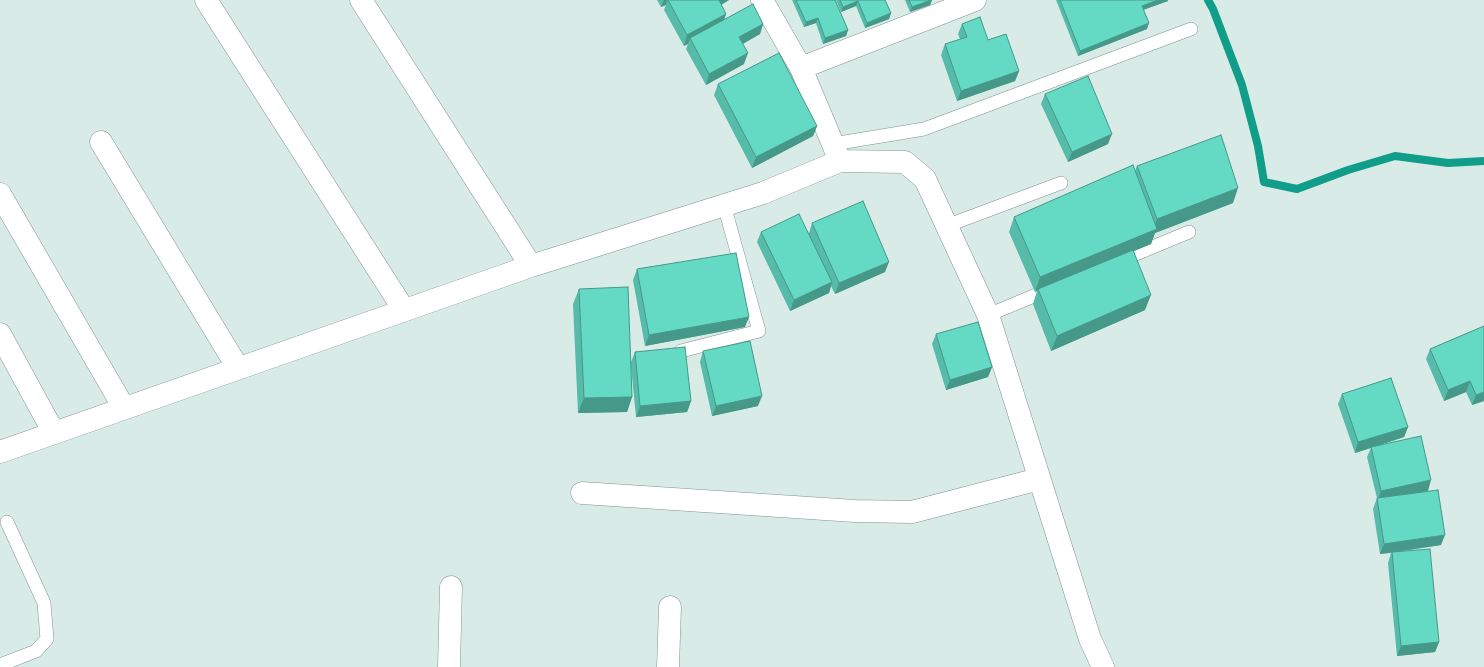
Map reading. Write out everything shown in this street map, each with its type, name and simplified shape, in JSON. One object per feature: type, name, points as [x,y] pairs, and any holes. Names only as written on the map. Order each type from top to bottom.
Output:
[{"type":"street","points":[[206,0],[404,310]]},
{"type":"street","points":[[762,0],[802,68],[837,153]]},
{"type":"street","points":[[802,68],[975,0]]},
{"type":"street","points":[[365,1],[531,266]]},
{"type":"street","points":[[101,142],[238,368]]},
{"type":"street","points":[[0,452],[531,266],[763,192],[837,153],[905,162],[925,179],[988,315],[1090,639],[1103,667]]},
{"type":"street","points":[[0,194],[124,408]]},
{"type":"street","points":[[0,334],[54,433]]},
{"type":"street","points":[[582,493],[855,511],[912,512],[1039,478]]},
{"type":"street","points":[[449,667],[451,587]]},
{"type":"street","points":[[668,667],[670,607]]},
{"type":"lane","points":[[837,153],[924,129],[1191,29]]},
{"type":"lane","points":[[946,226],[1062,182]]},
{"type":"lane","points":[[680,351],[759,331],[724,205]]},
{"type":"lane","points":[[1110,265],[1189,232]]},
{"type":"lane","points":[[988,315],[1067,282]]},
{"type":"lane","points":[[0,665],[36,652],[48,639],[44,603],[7,522]]},
{"type":"building","points":[[668,0],[719,0],[726,14],[687,35]]},
{"type":"building","points":[[796,0],[835,0],[848,30],[825,38],[818,18],[806,22]]},
{"type":"building","points":[[840,0],[885,0],[891,13],[867,23],[858,1],[843,7]]},
{"type":"building","points":[[909,0],[931,0],[912,7]]},
{"type":"building","points":[[1060,0],[1158,0],[1142,6],[1149,23],[1080,51]]},
{"type":"building","points":[[753,4],[763,24],[739,37],[748,53],[709,74],[690,38]]},
{"type":"building","points":[[980,17],[988,40],[1006,34],[1019,71],[961,91],[945,44],[967,37],[962,24]]},
{"type":"building","points":[[779,53],[817,126],[756,157],[718,84]]},
{"type":"building","points":[[1088,76],[1112,134],[1072,152],[1045,94]]},
{"type":"building","points":[[1221,135],[1238,188],[1157,219],[1137,166]]},
{"type":"building","points":[[1133,165],[1157,229],[1040,277],[1014,217]]},
{"type":"building","points":[[863,201],[889,262],[839,283],[812,223]]},
{"type":"building","points":[[799,214],[832,282],[794,300],[761,232]]},
{"type":"building","points":[[1133,250],[1151,295],[1057,336],[1038,289]]},
{"type":"building","points":[[736,253],[749,317],[649,335],[637,269]]},
{"type":"building","points":[[628,287],[632,397],[584,398],[579,289]]},
{"type":"building","points":[[978,322],[992,367],[950,380],[936,334]]},
{"type":"building","points":[[1484,326],[1484,392],[1476,395],[1470,381],[1448,390],[1430,349]]},
{"type":"building","points":[[750,341],[762,396],[716,406],[703,351]]},
{"type":"building","points":[[685,347],[691,401],[640,406],[635,352]]},
{"type":"building","points":[[1391,378],[1408,427],[1358,442],[1342,394]]},
{"type":"building","points":[[1421,436],[1431,480],[1381,491],[1371,447]]},
{"type":"building","points":[[1438,490],[1445,535],[1384,544],[1377,498]]},
{"type":"building","points":[[1430,549],[1439,642],[1401,646],[1392,552]]},
{"type":"waterway","points":[[1208,0],[1213,9],[1242,85],[1258,146],[1264,182],[1297,189],[1348,170],[1395,156],[1448,163],[1484,161]]}]
